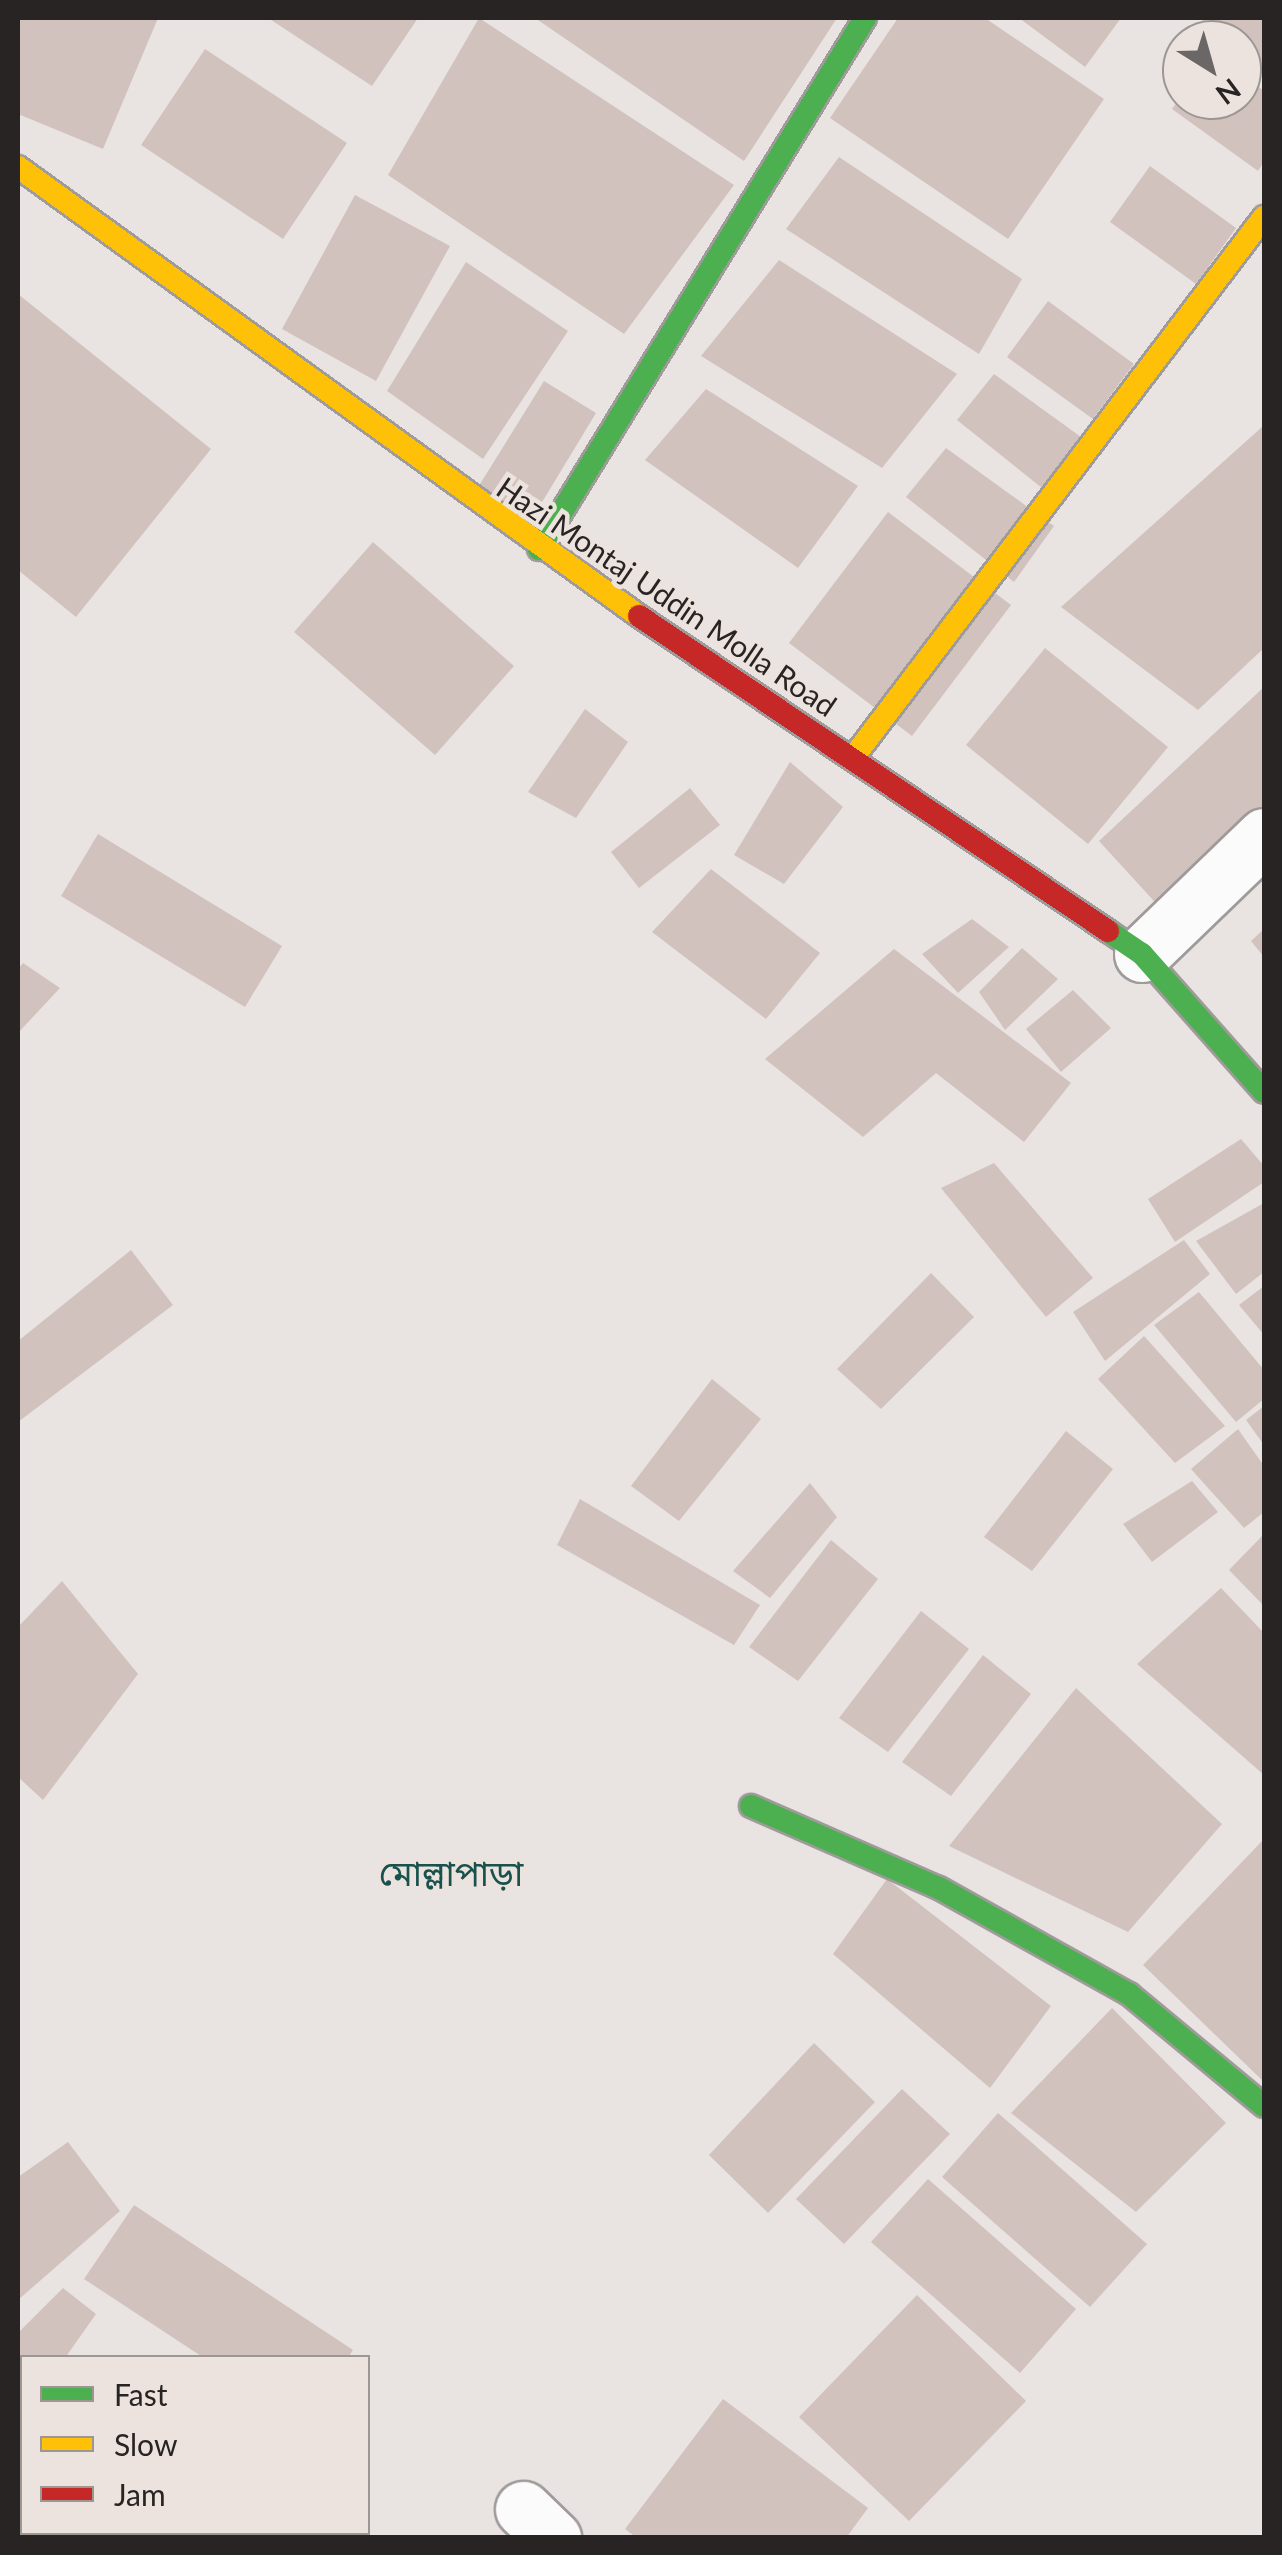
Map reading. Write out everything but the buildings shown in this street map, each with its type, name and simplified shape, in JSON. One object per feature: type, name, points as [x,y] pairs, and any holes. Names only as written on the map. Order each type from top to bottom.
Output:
[{"type":"street","points":[[539,548],[864,18]]},
{"type":"street","name":"Hazi Montaj Uddin Molla Road","points":[[18,167],[539,548],[1142,954],[1264,1092]]},
{"type":"street","points":[[852,760],[1264,217]]},
{"type":"street","points":[[1142,954],[1264,836]]},
{"type":"street","points":[[751,1806],[939,1888],[1129,1994],[1264,2106]]},
{"type":"traffic: fast","points":[[539,549],[865,18]]},
{"type":"traffic: fast","points":[[1108,931],[1142,954],[1264,1092]]},
{"type":"traffic: fast","points":[[751,1806],[939,1888],[1129,1994],[1264,2106]]},
{"type":"traffic: slow","points":[[18,167],[639,616]]},
{"type":"traffic: slow","points":[[852,759],[1264,217]]},
{"type":"traffic: jam","points":[[639,616],[1108,931]]},
{"type":"district","name":"মোল্লাপাড়া","points":[[451,1872]]}]
